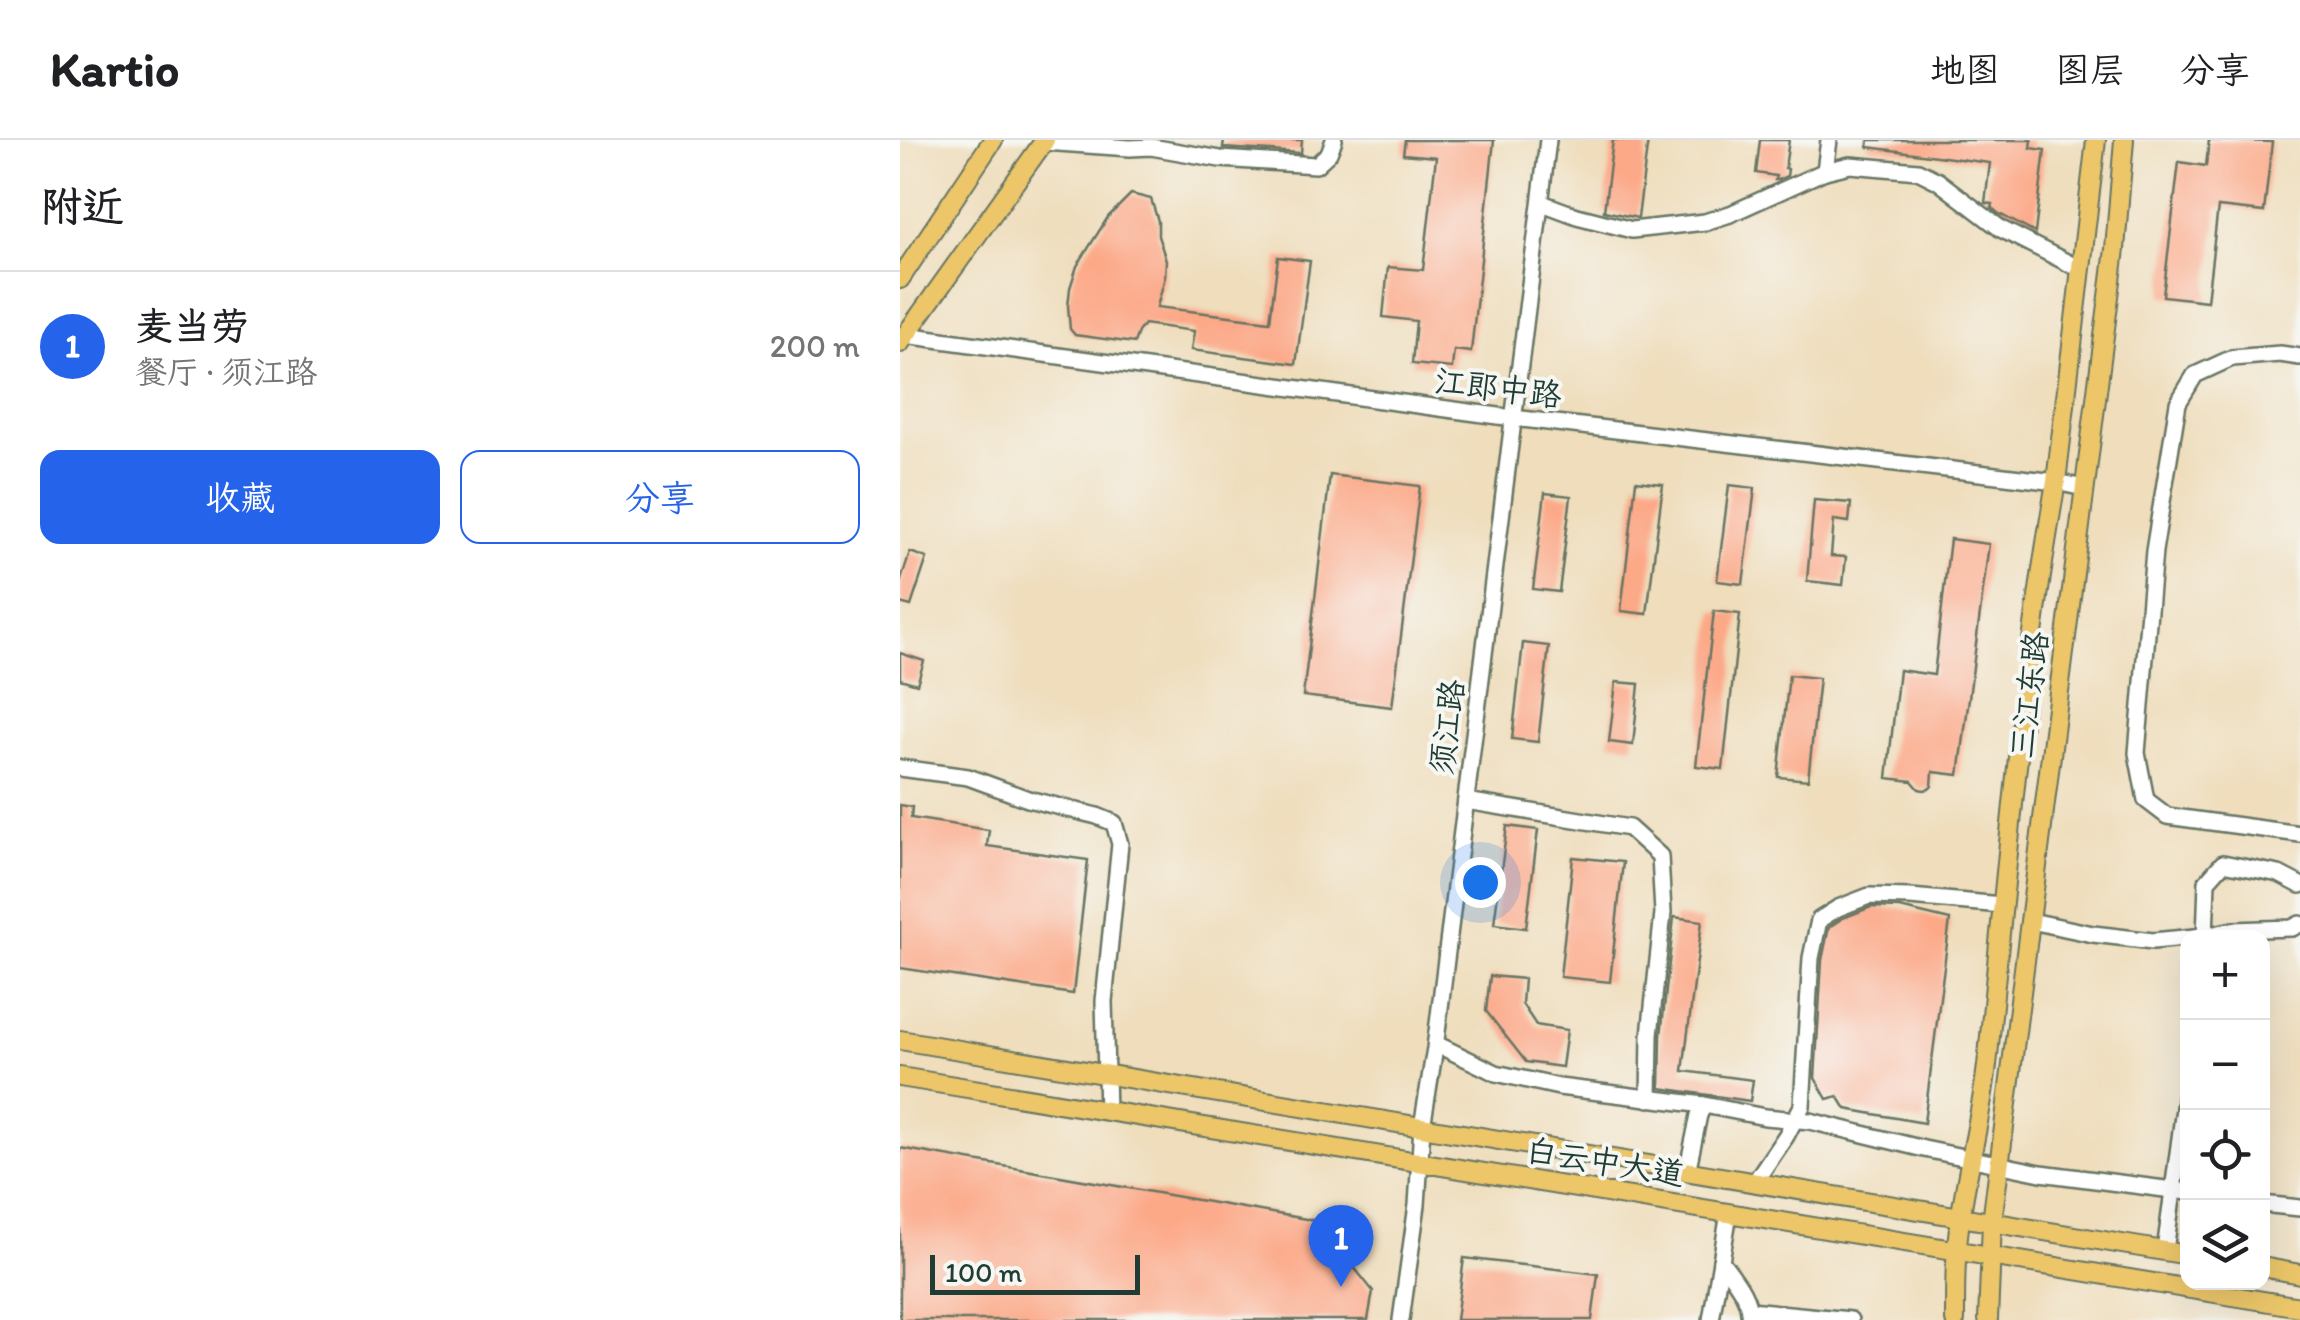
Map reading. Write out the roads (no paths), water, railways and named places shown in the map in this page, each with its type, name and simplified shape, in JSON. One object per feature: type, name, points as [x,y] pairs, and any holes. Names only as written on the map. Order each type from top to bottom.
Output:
[{"type":"main road","points":[[900,279],[992,140]]},
{"type":"main road","name":"三江东路","points":[[1955,1320],[1956,1250],[1988,1062],[2011,810],[2056,482],[2096,140]]},
{"type":"main road","name":"三江东路","points":[[1988,1320],[1992,1222],[2115,249],[2124,140]]},
{"type":"main road","points":[[903,339],[1044,141]]},
{"type":"main road","name":"白云中大道","points":[[900,1040],[2180,1254]]},
{"type":"main road","name":"白云中大道","points":[[900,1077],[2300,1307]]},
{"type":"main road","points":[[2270,1269],[2300,1274]]},
{"type":"street","points":[[1044,141],[1151,147],[1220,159],[1316,165],[1329,153],[1334,140]]},
{"type":"street","name":"须江路","points":[[1402,1320],[1417,1205],[1422,1127],[1436,1044],[1548,140]]},
{"type":"street","points":[[1825,171],[1829,140]]},
{"type":"street","points":[[1542,203],[1632,230],[1706,222],[1825,171],[1850,165],[1918,171],[1938,181],[2001,228],[2080,269]]},
{"type":"street","name":"江郎中路","points":[[903,339],[2084,488]]},
{"type":"street","points":[[2300,357],[2280,354],[2232,358],[2195,375],[2178,403],[2154,551],[2137,753],[2146,800],[2167,816],[2300,834]]},
{"type":"street","points":[[900,768],[968,777],[1114,823],[1120,844],[1104,1001],[1106,1111]]},
{"type":"street","points":[[1466,801],[1630,828],[1660,856],[1663,912],[1650,1034],[1649,1098]]},
{"type":"street","points":[[2205,930],[2208,881],[2223,863],[2279,874],[2300,885]]},
{"type":"street","points":[[1754,1182],[1802,1106],[1811,958],[1819,920],[1869,896],[2002,905]]},
{"type":"street","points":[[2031,922],[2153,941],[2180,939]]},
{"type":"street","points":[[2232,930],[2292,928],[2300,924]]},
{"type":"street","points":[[1436,1044],[1496,1073],[1559,1086],[1765,1117],[1810,1120],[1999,1165],[2180,1191],[2165,1251]]},
{"type":"street","points":[[1687,1172],[1698,1114],[1704,1106]]},
{"type":"street","points":[[2270,1205],[2300,1208]]},
{"type":"street","points":[[1710,1320],[1729,1213]]},
{"type":"street","points":[[1721,1261],[1737,1282],[1749,1315],[1850,1320]]},
{"type":"place","name":"麦当劳","points":[[1341,1287]]}]
